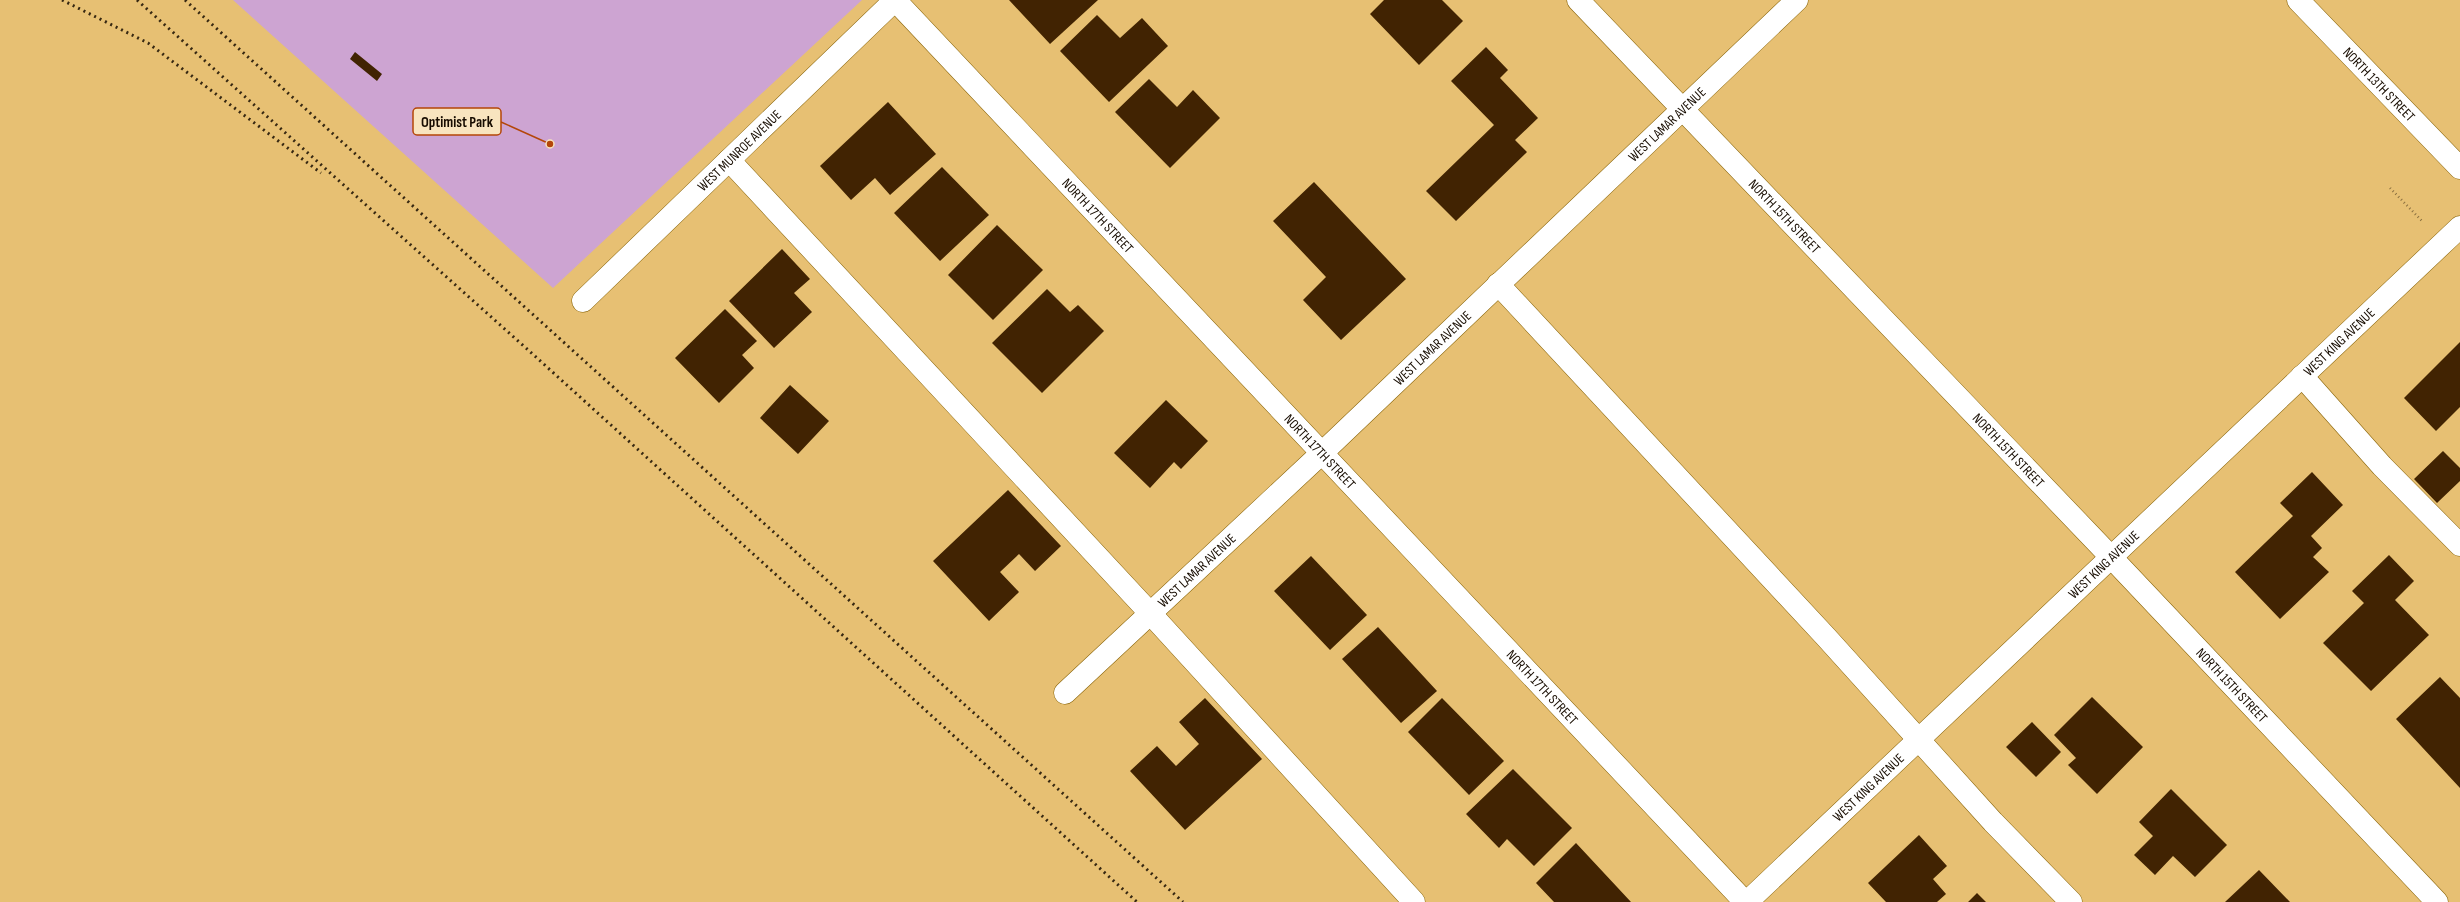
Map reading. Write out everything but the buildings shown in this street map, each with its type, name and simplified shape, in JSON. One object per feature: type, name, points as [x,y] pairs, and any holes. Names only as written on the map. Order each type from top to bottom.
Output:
[{"type":"street","name":"WEST MUNROE AVENUE","points":[[583,301],[895,0]]},
{"type":"street","name":"NORTH 17TH STREET","points":[[895,0],[1746,902]]},
{"type":"street","name":"NORTH 15TH STREET","points":[[1578,0],[1680,109],[2111,557],[2437,902]]},
{"type":"street","name":"WEST LAMAR AVENUE","points":[[1065,693],[1323,452],[1680,109],[1797,0]]},
{"type":"street","name":"NORTH 13TH STREET","points":[[2298,0],[2460,168]]},
{"type":"street","points":[[729,160],[1150,613],[1414,902]]},
{"type":"street","name":"WEST KING AVENUE","points":[[1746,902],[2460,227]]},
{"type":"street","points":[[1498,284],[1821,631],[1918,740],[2071,902]]},
{"type":"street","points":[[2302,376],[2382,466],[2460,546]]},
{"type":"path","points":[[2390,188],[2423,223]]},
{"type":"shaded area","points":[[233,0],[862,0],[553,288]]},
{"type":"railway","points":[[62,0],[148,43],[321,173]]},
{"type":"railway","points":[[137,0],[526,348],[1137,902]]},
{"type":"railway","points":[[185,0],[1183,902]]},
{"type":"place","name":"Optimist Park","points":[[550,144]]}]
